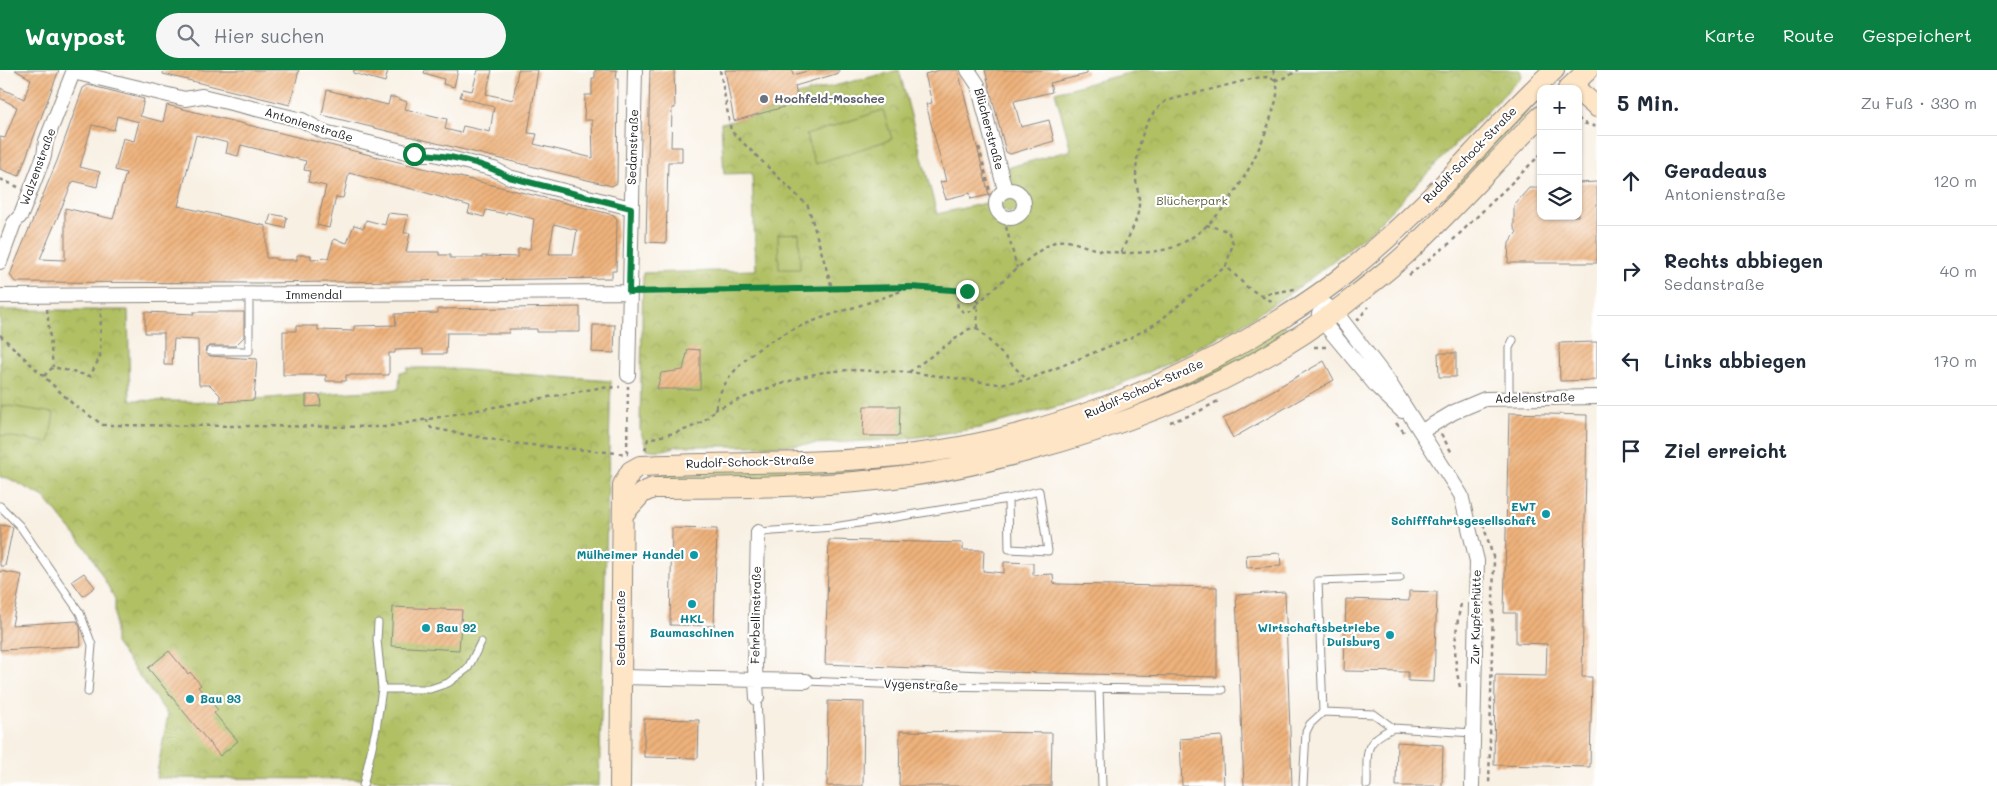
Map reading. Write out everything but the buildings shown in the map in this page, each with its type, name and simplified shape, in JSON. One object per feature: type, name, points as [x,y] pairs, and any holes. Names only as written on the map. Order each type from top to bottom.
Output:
[{"type":"main road","name":"Rudolf-Schock-Straße","points":[[632,471],[640,466],[848,459],[908,455],[984,442],[1079,417],[1151,388],[1248,339],[1304,293],[1343,276],[1390,236],[1554,70]]},
{"type":"main road","points":[[1572,85],[1588,70]]},
{"type":"main road","points":[[1582,94],[1597,107]]},
{"type":"main road","name":"Rudolf-Schock-Straße","points":[[623,514],[642,493],[653,488],[778,485],[910,476],[992,460],[1086,435],[1162,407],[1224,380],[1288,344],[1328,316],[1406,253],[1537,120]]},
{"type":"main road","points":[[1513,144],[1537,136]]},
{"type":"main road","name":"Sedanstraße","points":[[620,786],[623,485],[632,471]]},
{"type":"street","name":"Sedanstraße","points":[[628,381],[635,70]]},
{"type":"street","name":"Blücherstraße","points":[[968,70],[978,85],[1004,190]]},
{"type":"street","name":"Antonienstraße","points":[[73,71],[185,98],[202,96],[302,120],[324,132],[414,154],[434,154],[494,169],[509,177],[631,208]]},
{"type":"street","name":"Walzenstraße","points":[[0,262],[14,223],[21,214],[44,156],[46,141],[73,71]]},
{"type":"street","points":[[1010,189],[1018,192],[1024,199],[1024,208],[1020,214],[1012,219],[1004,218],[996,211],[995,201],[998,194],[1004,190],[1010,189]]},
{"type":"street","name":"Immendal","points":[[0,296],[629,292]]},
{"type":"street","name":"Zur Kupferhütte","points":[[1304,293],[1388,379],[1416,435],[1461,495],[1477,561],[1472,786]]},
{"type":"street","name":"Adelenstraße","points":[[1416,435],[1454,412],[1485,399],[1597,397]]},
{"type":"street","name":"Fehrbellinstraße","points":[[757,698],[758,532]]},
{"type":"street","name":"Vygenstraße","points":[[621,677],[806,681]]},
{"type":"lane","points":[[210,351],[249,351],[249,295]]},
{"type":"lane","points":[[1509,398],[1508,362],[1509,348],[1513,340]]},
{"type":"lane","points":[[758,532],[834,527],[1008,499],[1039,491],[1048,551],[1009,549],[1008,499]]},
{"type":"lane","points":[[0,506],[20,526],[80,613],[92,645],[88,692]]},
{"type":"lane","points":[[1323,712],[1318,581],[1400,578]]},
{"type":"lane","points":[[363,786],[376,729],[382,689],[377,640],[378,623]]},
{"type":"lane","points":[[382,689],[430,689],[448,683],[468,668],[481,642]]},
{"type":"lane","name":"Vygenstraße","points":[[806,681],[928,686],[1222,690]]},
{"type":"lane","points":[[1099,688],[1102,786]]},
{"type":"lane","points":[[757,698],[761,786]]},
{"type":"lane","points":[[1303,786],[1306,732],[1310,724],[1323,712],[1374,714],[1393,728]]},
{"type":"lane","points":[[1367,784],[1369,745],[1376,736],[1393,728],[1473,733]]},
{"type":"path","points":[[720,70],[731,131],[808,206],[832,288]]},
{"type":"path","points":[[967,291],[959,295],[956,300],[958,308],[965,313],[973,310],[978,303],[1017,268],[1050,243],[1059,240],[1096,250],[1148,252],[1165,250],[1206,225],[1227,204],[1242,183],[1265,134],[1278,94],[1273,70]]},
{"type":"path","points":[[1121,252],[1136,219],[1139,205],[1136,180],[1138,157],[1149,118],[1156,108],[1166,101],[1255,78],[1266,77],[1276,80],[1287,77],[1298,70]]},
{"type":"path","points":[[1584,118],[1597,127]]},
{"type":"path","points":[[1411,273],[1450,243],[1537,158]]},
{"type":"path","points":[[0,179],[18,187]]},
{"type":"path","points":[[1004,218],[1017,268]]},
{"type":"path","points":[[644,452],[648,440],[690,427],[714,410],[763,390],[824,372],[848,370],[909,372],[998,384],[1027,380],[1090,356],[1141,333],[1157,323],[1226,266],[1233,243],[1228,231],[1206,225]]},
{"type":"path","points":[[1226,266],[1247,287],[1279,304]]},
{"type":"path","points":[[714,410],[724,384],[744,361],[760,348],[789,331],[910,287]]},
{"type":"path","points":[[629,292],[910,287],[967,291],[973,293],[978,303],[977,328]]},
{"type":"path","points":[[1260,295],[1304,293]]},
{"type":"path","points":[[1272,309],[1282,302]]},
{"type":"path","points":[[47,307],[53,367]]},
{"type":"path","points":[[53,367],[90,376],[100,357],[101,307]]},
{"type":"path","points":[[909,372],[969,328],[977,328],[1027,380]]},
{"type":"path","points":[[0,335],[74,405],[103,425],[385,427],[426,419],[598,388],[628,381],[627,454],[531,445],[471,436],[431,428],[426,419]]},
{"type":"path","points":[[1307,347],[1325,347],[1331,352]]},
{"type":"path","points":[[44,376],[53,367]]},
{"type":"path","points":[[1390,416],[1416,435]]},
{"type":"path","points":[[1461,688],[1455,666],[1454,638],[1464,592]]},
{"type":"green space","name":"Blücherpark","points":[[899,70],[937,214],[995,201],[997,211],[1005,216],[1012,217],[1018,215],[1024,206],[1022,199],[1010,189],[999,170],[1071,150],[1055,92],[1140,70],[1520,70],[1522,76],[1371,231],[1302,285],[1242,325],[1145,374],[1074,402],[979,428],[904,439],[774,446],[677,446],[662,450],[647,449],[640,430],[643,273],[756,270],[752,173],[724,174],[721,123],[798,103],[797,95]]},
{"type":"green space","points":[[1537,97],[1537,102],[1474,166],[1450,198],[1389,259],[1343,293],[1387,256],[1433,213],[1471,164]]},
{"type":"green space","points":[[883,110],[892,139],[815,164],[806,135]]},
{"type":"green space","points":[[1010,195],[1018,200],[1019,204],[1014,212],[1010,213],[1002,208],[1001,204],[1006,196]]},
{"type":"green space","points":[[799,233],[800,269],[779,269],[778,234]]},
{"type":"green space","points":[[0,310],[128,310],[130,400],[220,402],[305,395],[306,407],[320,406],[320,394],[399,389],[400,372],[407,372],[407,368],[440,368],[611,381],[599,786],[496,786],[360,779],[156,778],[168,715],[115,643],[115,599],[90,553],[44,497],[8,478],[0,477]]},
{"type":"green space","points":[[1285,325],[1290,332],[1219,372],[1086,428],[911,469],[780,478],[658,480],[658,474],[987,449]]},
{"type":"green space","points":[[2,405],[54,413],[49,443],[0,435]]},
{"type":"place","name":"Hochfeld-Moschee","points":[[764,99]]},
{"type":"place","name":"EWT Schifffahrtsgesellschaft","points":[[1546,514]]},
{"type":"place","name":"Mülheimer Handel","points":[[694,555]]},
{"type":"place","name":"HKL Baumaschinen","points":[[692,604]]},
{"type":"place","name":"Bau 92","points":[[426,628]]},
{"type":"place","name":"Wirtschaftsbetriebe Duisburg","points":[[1390,635]]},
{"type":"place","name":"Bau 93","points":[[190,699]]},
{"type":"route","points":[[414,154],[434,154],[494,169],[509,177],[631,208],[629,292],[910,287],[967,291]]}]
